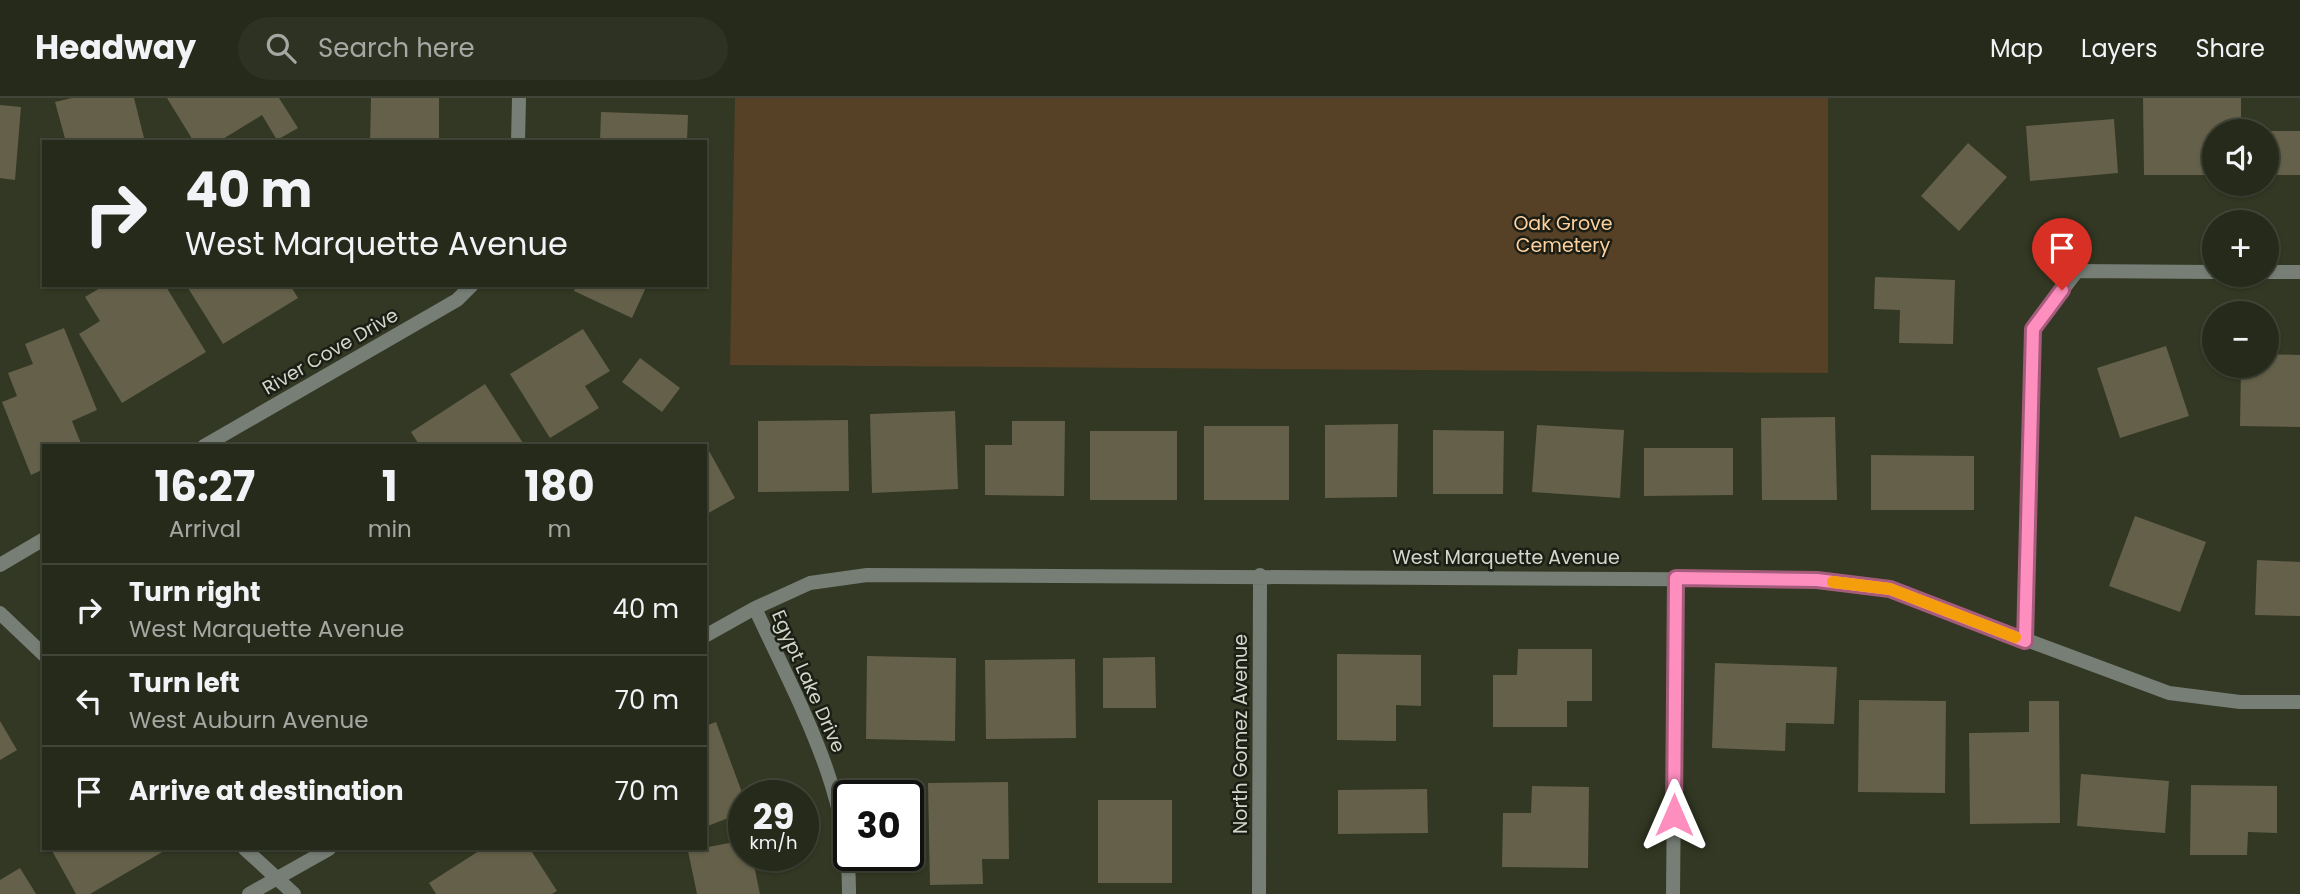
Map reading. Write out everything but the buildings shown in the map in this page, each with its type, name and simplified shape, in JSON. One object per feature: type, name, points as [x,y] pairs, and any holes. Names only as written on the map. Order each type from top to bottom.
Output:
[{"type":"street","points":[[518,140],[519,98]]},
{"type":"street","points":[[2025,641],[2033,329],[2077,271],[2202,272]]},
{"type":"street","points":[[2279,272],[2300,272]]},
{"type":"street","name":"River Cove Drive","points":[[207,444],[457,300],[470,287]]},
{"type":"street","points":[[0,565],[42,540]]},
{"type":"street","name":"West Marquette Avenue","points":[[707,635],[755,608],[810,583],[867,575],[1817,580],[1890,589],[2169,693],[2240,702],[2300,702]]},
{"type":"street","name":"North Gomez Avenue","points":[[1259,894],[1260,575]]},
{"type":"street","points":[[1673,894],[1676,578]]},
{"type":"street","name":"Egypt Lake Drive","points":[[755,608],[825,760],[842,813],[849,894]]},
{"type":"street","points":[[0,613],[42,653]]},
{"type":"street","points":[[246,850],[293,894]]},
{"type":"street","points":[[249,894],[327,850]]},
{"type":"green space","name":"Oak Grove Cemetery","points":[[735,98],[1828,98],[1828,373],[730,365]]},
{"type":"slow traffic","points":[[1833,582],[1890,589],[2015,637]]},
{"type":"route","points":[[1674,815],[1676,578],[1817,580],[1890,589],[2025,641],[2033,329],[2062,290]]}]
